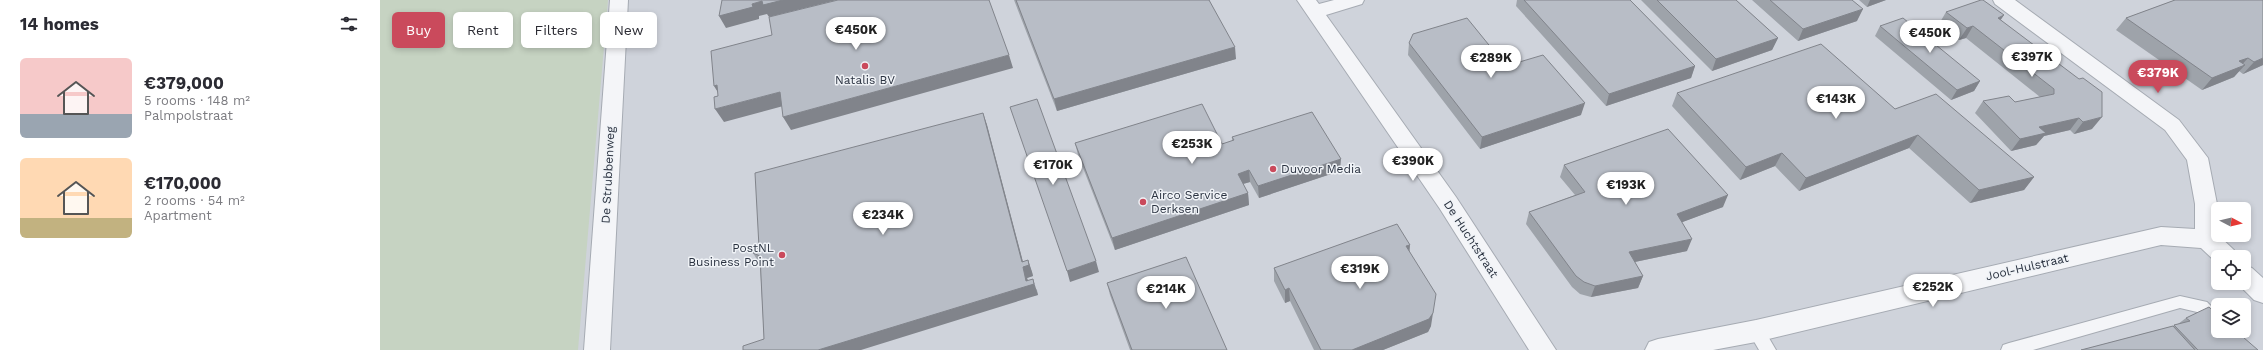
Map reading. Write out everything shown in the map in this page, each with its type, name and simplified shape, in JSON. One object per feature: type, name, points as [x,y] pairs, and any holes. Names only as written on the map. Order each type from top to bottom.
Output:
[{"type":"street","name":"De Strubbenweg","points":[[597,350],[619,0]]},
{"type":"street","name":"De Huchtstraat","points":[[1355,0],[1310,6],[1448,203],[1543,350]]},
{"type":"street","points":[[2002,0],[2172,125],[2197,158],[2206,204],[2207,239],[2219,250]]},
{"type":"street","name":"Jool-Hulstraat","points":[[1658,350],[1762,340],[2160,236],[2207,239]]},
{"type":"street","points":[[2251,282],[2263,293]]},
{"type":"lane","points":[[2009,350],[2180,302],[2202,307],[2211,316]]},
{"type":"shaded area","points":[[522,0],[2263,0],[2263,350],[476,350]]},
{"type":"green space","points":[[380,0],[608,0],[607,12],[600,12],[600,48],[604,48],[578,350],[380,350]]},
{"type":"building","points":[[722,0],[783,0],[763,5],[762,1],[752,4],[753,7],[719,16]]},
{"type":"building","name":"Natalis BV","points":[[838,0],[989,0],[1009,55],[783,117],[780,92],[715,109],[714,97],[718,96],[717,85],[714,86],[711,51],[772,35],[769,17]]},
{"type":"building","points":[[1016,0],[1209,0],[1235,47],[1054,99]]},
{"type":"building","points":[[1524,0],[1630,0],[1695,66],[1609,94]]},
{"type":"building","points":[[1657,0],[1736,0],[1778,38],[1716,59]]},
{"type":"building","points":[[1770,0],[1852,0],[1863,9],[1803,29]]},
{"type":"building","points":[[1981,0],[2004,15],[1998,18],[2079,79],[2083,78],[2102,92],[2102,117],[2083,122],[2079,118],[2039,127],[2046,133],[2020,139],[1983,101],[2009,96],[2015,102],[2054,94],[2054,89],[1973,26],[1967,28],[1946,12]]},
{"type":"building","points":[[2175,0],[2263,0],[2263,58],[2254,62],[2248,58],[2239,61],[2245,65],[2212,78],[2126,18]]},
{"type":"building","points":[[1467,18],[1506,66],[1543,55],[1585,103],[1482,137],[1409,43],[1413,34]]},
{"type":"building","points":[[1903,18],[1980,81],[1957,90],[1880,26]]},
{"type":"building","points":[[1821,44],[1895,109],[1936,94],[2034,177],[1979,190],[1918,135],[1806,178],[1782,153],[1746,167],[1677,93]]},
{"type":"building","points":[[1037,99],[1096,261],[1067,271],[1010,107]]},
{"type":"building","points":[[1202,104],[1222,144],[1234,140],[1232,137],[1312,112],[1341,159],[1258,186],[1249,170],[1238,174],[1248,193],[1112,238],[1075,143]]},
{"type":"building","points":[[983,113],[1022,262],[1028,260],[1029,265],[1023,267],[1026,281],[1033,279],[1034,284],[818,350],[743,350],[743,346],[764,339],[760,256],[753,253],[759,247],[755,173]]},
{"type":"building","points":[[1668,129],[1728,195],[1677,214],[1692,239],[1629,252],[1643,276],[1595,286],[1584,282],[1576,276],[1529,212],[1585,192],[1564,165]]},
{"type":"building","points":[[1397,224],[1410,245],[1406,246],[1436,294],[1433,313],[1429,319],[1352,350],[1321,350],[1289,288],[1285,290],[1274,268]]},
{"type":"building","points":[[1186,257],[1227,350],[1132,350],[1107,283]]},
{"type":"building","points":[[2209,307],[2211,309],[2211,338],[2244,338],[2258,350],[2198,350],[2174,325],[2190,321],[2186,318]]},
{"type":"building","points":[[2173,326],[2195,350],[2081,350]]},
{"type":"place","name":"Natalis BV","points":[[865,66]]},
{"type":"place","name":"Duvoor Media","points":[[1273,169]]},
{"type":"place","name":"Airco Service Derksen","points":[[1143,202]]},
{"type":"place","name":"PostNL Business Point","points":[[782,255]]}]
